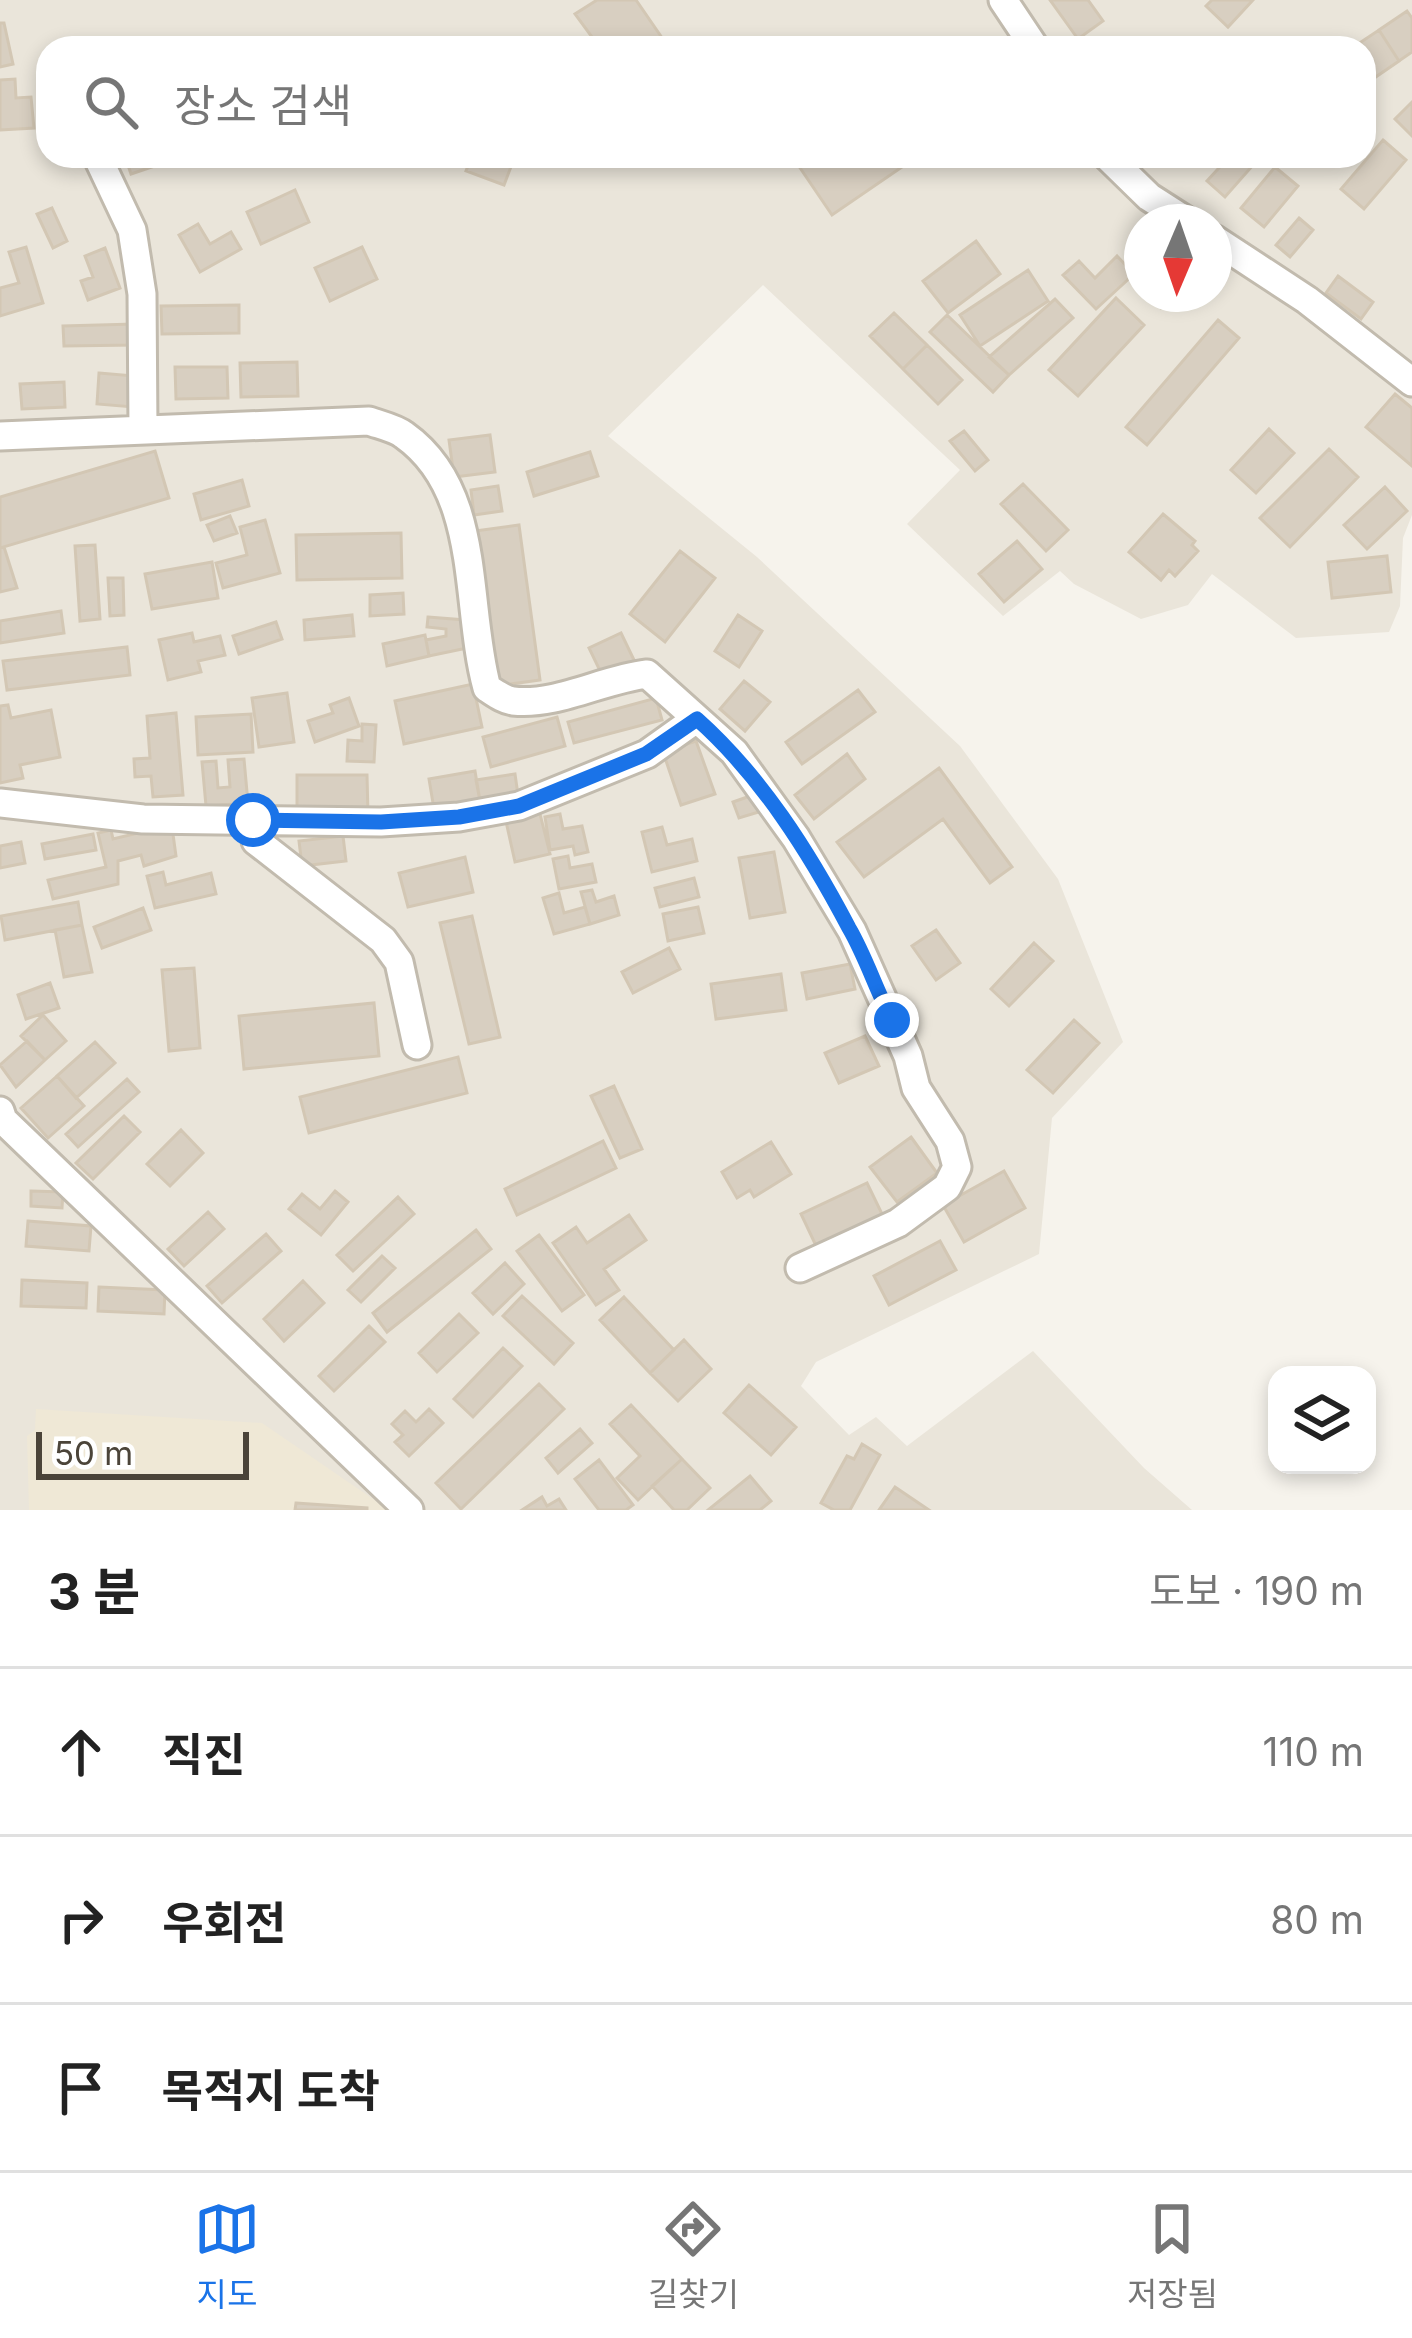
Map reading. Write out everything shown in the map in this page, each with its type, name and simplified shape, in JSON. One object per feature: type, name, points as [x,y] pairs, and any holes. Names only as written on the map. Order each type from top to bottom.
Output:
[{"type":"street","points":[[1003,0],[1027,36]]},
{"type":"street","points":[[103,168],[132,230],[142,294],[143,429]]},
{"type":"street","points":[[1120,168],[1161,204]]},
{"type":"street","points":[[1232,251],[1307,300],[1412,382]]},
{"type":"street","points":[[0,436],[369,421],[404,435],[451,487],[462,526],[487,688],[510,701],[559,696],[647,674],[734,752],[851,931],[908,1056],[916,1088],[950,1141],[956,1167],[947,1187],[898,1223],[800,1268]]},
{"type":"street","points":[[0,803],[143,819],[381,822],[459,817],[519,806],[646,754],[697,719]]},
{"type":"street","points":[[253,820],[256,841],[383,940],[399,962],[417,1045]]},
{"type":"street","points":[[1,1118],[409,1510]]},
{"type":"shaded area","points":[[0,0],[1412,0],[1412,515],[1403,538],[1400,606],[1389,632],[1296,638],[1212,574],[1188,605],[1141,619],[1074,584],[1060,571],[1003,616],[907,524],[960,470],[763,285],[608,436],[757,557],[960,746],[1058,879],[1123,1042],[1052,1118],[1039,1254],[816,1362],[801,1386],[849,1435],[876,1417],[907,1446],[1033,1351],[1144,1468],[1192,1510],[0,1510]]},
{"type":"shaded area","points":[[36,1409],[262,1423],[389,1510],[29,1510],[27,1436],[35,1430]]},
{"type":"building","points":[[597,0],[636,0],[661,36],[591,36],[575,14]]},
{"type":"building","points":[[1050,0],[1088,0],[1103,21],[1076,36]]},
{"type":"building","points":[[1212,0],[1253,0],[1228,27],[1206,6]]},
{"type":"building","points":[[1407,11],[1412,18],[1412,52],[1399,61],[1379,30]]},
{"type":"building","points":[[0,23],[4,23],[13,64],[0,67]]},
{"type":"building","points":[[1379,30],[1399,61],[1376,77],[1376,36],[1370,36]]},
{"type":"building","points":[[15,79],[16,98],[31,97],[34,128],[0,130],[0,80]]},
{"type":"building","points":[[1412,102],[1412,136],[1395,119]]},
{"type":"building","points":[[1383,140],[1406,160],[1364,209],[1341,189],[1359,168],[1376,168],[1376,148]]},
{"type":"building","points":[[467,168],[510,168],[504,185]]},
{"type":"building","points":[[800,168],[901,168],[832,215]]},
{"type":"building","points":[[1219,168],[1250,168],[1225,197],[1207,181]]},
{"type":"building","points":[[1274,168],[1298,186],[1264,227],[1241,208]]},
{"type":"building","points":[[295,190],[309,222],[261,244],[247,212]]},
{"type":"building","points":[[52,208],[67,241],[53,248],[37,214]]},
{"type":"building","points":[[1299,218],[1313,230],[1290,257],[1276,245]]},
{"type":"building","points":[[198,224],[210,244],[231,232],[241,249],[200,272],[179,235]]},
{"type":"building","points":[[976,241],[1000,274],[948,313],[923,281]]},
{"type":"building","points":[[26,247],[43,303],[0,316],[0,288],[19,283],[9,252]]},
{"type":"building","points":[[362,247],[377,279],[330,301],[315,268]]},
{"type":"building","points":[[105,248],[120,288],[88,300],[81,281],[93,277],[85,256]]},
{"type":"building","points":[[1117,256],[1124,263],[1124,283],[1096,309],[1063,275],[1079,261],[1095,278]]},
{"type":"building","points":[[1028,270],[1048,301],[980,346],[960,315]]},
{"type":"building","points":[[1338,276],[1373,302],[1361,319],[1326,293]]},
{"type":"building","points":[[1116,298],[1124,312],[1144,325],[1078,396],[1049,370]]},
{"type":"building","points":[[1055,299],[1073,318],[1009,375],[989,357]]},
{"type":"building","points":[[239,305],[239,333],[162,334],[161,306]]},
{"type":"building","points":[[894,313],[927,345],[903,369],[870,336]]},
{"type":"building","points":[[947,315],[1009,375],[993,392],[930,332]]},
{"type":"building","points":[[1218,320],[1239,338],[1147,445],[1126,427]]},
{"type":"building","points":[[134,324],[135,345],[64,346],[63,326]]},
{"type":"building","points":[[927,345],[962,380],[938,404],[903,369]]},
{"type":"building","points":[[297,362],[298,396],[241,397],[240,363]]},
{"type":"building","points":[[175,367],[227,367],[228,398],[176,399]]},
{"type":"building","points":[[99,373],[135,376],[133,407],[97,404]]},
{"type":"building","points":[[64,382],[65,407],[22,409],[20,384]]},
{"type":"building","points":[[1395,394],[1412,408],[1412,466],[1366,427]]},
{"type":"building","points":[[1269,429],[1294,453],[1256,493],[1231,470]]},
{"type":"building","points":[[964,431],[988,460],[975,471],[950,441]]},
{"type":"building","points":[[490,435],[495,472],[454,477],[449,440]]},
{"type":"building","points":[[1329,449],[1358,477],[1290,547],[1260,518]]},
{"type":"building","points":[[155,451],[169,498],[0,548],[0,497]]},
{"type":"building","points":[[590,452],[598,476],[534,496],[527,472]]},
{"type":"building","points":[[242,480],[249,506],[201,520],[194,494]]},
{"type":"building","points":[[1023,484],[1068,530],[1046,551],[1001,504]]},
{"type":"building","points":[[498,486],[502,511],[474,515],[471,490]]},
{"type":"building","points":[[1385,487],[1407,511],[1367,549],[1344,525]]},
{"type":"building","points":[[1163,514],[1195,541],[1192,545],[1198,551],[1175,576],[1169,570],[1161,580],[1129,552]]},
{"type":"building","points":[[230,516],[237,533],[214,541],[207,525]]},
{"type":"building","points":[[265,520],[280,573],[223,588],[216,563],[247,555],[240,527]]},
{"type":"building","points":[[519,525],[540,680],[496,686],[475,531]]},
{"type":"building","points":[[401,533],[402,578],[297,580],[296,535]]},
{"type":"building","points":[[1017,541],[1042,569],[1004,602],[979,574]]},
{"type":"building","points":[[95,545],[100,619],[80,621],[75,546]]},
{"type":"building","points":[[4,547],[17,588],[0,592],[0,548]]},
{"type":"building","points":[[680,551],[715,578],[665,642],[630,614]]},
{"type":"building","points":[[1387,556],[1391,592],[1332,598],[1328,562]]},
{"type":"building","points":[[212,562],[218,598],[152,609],[145,574]]},
{"type":"building","points":[[108,578],[123,578],[124,615],[110,616]]},
{"type":"building","points":[[403,593],[404,614],[370,616],[370,595]]},
{"type":"building","points":[[61,611],[64,633],[0,643],[0,621]]},
{"type":"building","points":[[352,615],[354,636],[305,640],[304,620]]},
{"type":"building","points":[[738,615],[762,631],[739,667],[715,651]]},
{"type":"building","points":[[428,617],[465,620],[467,648],[429,656],[426,640],[446,636],[446,629],[427,627]]},
{"type":"building","points":[[276,622],[282,639],[239,654],[233,636]]},
{"type":"building","points":[[192,633],[194,642],[220,636],[225,655],[198,661],[201,672],[168,680],[159,640]]},
{"type":"building","points":[[621,633],[635,662],[603,677],[589,648]]},
{"type":"building","points":[[425,635],[429,656],[387,666],[383,644]]},
{"type":"building","points":[[127,647],[130,675],[7,690],[3,661]]},
{"type":"building","points":[[744,681],[770,702],[745,731],[720,709]]},
{"type":"building","points":[[473,684],[482,727],[404,744],[395,701]]},
{"type":"building","points":[[858,690],[875,712],[802,764],[786,742]]},
{"type":"building","points":[[287,693],[294,742],[259,747],[252,698]]},
{"type":"building","points":[[349,698],[359,726],[315,742],[308,721],[333,713],[330,705]]},
{"type":"building","points":[[656,698],[662,720],[574,743],[568,722]]},
{"type":"building","points":[[8,705],[11,718],[51,710],[60,757],[20,765],[23,778],[0,783],[0,706]]},
{"type":"building","points":[[176,713],[183,795],[153,797],[151,776],[135,777],[134,759],[150,758],[147,716]]},
{"type":"building","points":[[251,714],[253,752],[198,755],[196,717]]},
{"type":"building","points":[[557,717],[565,746],[491,767],[483,737]]},
{"type":"building","points":[[362,724],[376,725],[374,762],[347,761],[348,740],[362,741]]},
{"type":"building","points":[[696,741],[715,794],[681,805],[663,752]]},
{"type":"building","points":[[847,754],[865,779],[814,819],[795,795]]},
{"type":"building","points":[[244,759],[248,803],[206,806],[202,762],[216,761],[218,788],[230,787],[228,760]]},
{"type":"building","points":[[939,768],[1012,867],[990,883],[943,819],[864,877],[837,842]]},
{"type":"building","points":[[475,771],[480,801],[434,809],[429,779]]},
{"type":"building","points":[[515,774],[518,795],[480,801],[476,780]]},
{"type":"building","points":[[297,775],[367,775],[368,814],[297,815]]},
{"type":"building","points":[[756,794],[762,811],[739,818],[733,802]]},
{"type":"building","points":[[539,810],[550,854],[515,862],[505,817]]},
{"type":"building","points":[[560,814],[563,829],[582,826],[588,852],[575,855],[573,846],[550,850],[545,817]]},
{"type":"building","points":[[139,827],[172,827],[176,856],[144,866],[141,855],[118,861],[118,884],[53,899],[48,880],[106,867],[98,833],[111,830],[113,839],[138,833]]},
{"type":"building","points":[[662,827],[667,845],[692,839],[697,861],[652,872],[642,832]]},
{"type":"building","points":[[93,834],[96,850],[45,859],[42,844]]},
{"type":"building","points":[[343,836],[346,861],[302,866],[299,841]]},
{"type":"building","points":[[21,842],[25,863],[0,868],[0,846]]},
{"type":"building","points":[[774,852],[785,912],[750,918],[739,858]]},
{"type":"building","points":[[568,856],[570,868],[592,864],[596,882],[559,889],[553,859]]},
{"type":"building","points":[[465,857],[473,892],[408,907],[399,873]]},
{"type":"building","points":[[163,872],[166,885],[211,873],[216,894],[155,908],[147,876]]},
{"type":"building","points":[[694,878],[699,897],[660,907],[655,888]]},
{"type":"building","points":[[592,890],[596,902],[614,896],[619,915],[590,924],[581,892]]},
{"type":"building","points":[[559,893],[564,913],[585,907],[590,924],[554,934],[543,898]]},
{"type":"building","points":[[78,902],[82,925],[5,940],[1,916]]},
{"type":"building","points":[[698,907],[704,933],[668,941],[663,914]]},
{"type":"building","points":[[143,908],[151,930],[102,948],[94,927]]},
{"type":"building","points":[[472,916],[500,1037],[469,1044],[440,923]]},
{"type":"building","points":[[82,925],[92,972],[64,977],[55,930]]},
{"type":"building","points":[[936,930],[960,963],[936,980],[912,946]]},
{"type":"building","points":[[1034,943],[1053,961],[1009,1006],[991,989]]},
{"type":"building","points":[[669,948],[680,969],[633,993],[622,972]]},
{"type":"building","points":[[850,964],[855,989],[807,999],[802,973]]},
{"type":"building","points":[[194,968],[200,1048],[169,1051],[162,970]]},
{"type":"building","points":[[781,974],[786,1010],[716,1019],[711,984]]},
{"type":"building","points":[[50,983],[59,1008],[26,1019],[18,995]]},
{"type":"building","points":[[374,1003],[379,1056],[244,1069],[239,1016]]},
{"type":"building","points":[[43,1015],[66,1041],[45,1060],[21,1036]]},
{"type":"building","points":[[1074,1020],[1099,1043],[1053,1093],[1027,1070]]},
{"type":"building","points":[[865,1036],[879,1066],[839,1083],[825,1053]]},
{"type":"building","points":[[27,1041],[45,1060],[16,1087],[0,1065]]},
{"type":"building","points":[[95,1042],[115,1063],[76,1098],[57,1076]]},
{"type":"building","points":[[458,1057],[467,1093],[309,1133],[300,1097]]},
{"type":"building","points":[[57,1076],[84,1106],[48,1138],[21,1108]]},
{"type":"building","points":[[127,1079],[139,1092],[78,1147],[66,1134]]},
{"type":"building","points":[[614,1086],[642,1149],[620,1158],[591,1096]]},
{"type":"building","points":[[124,1116],[140,1132],[93,1179],[76,1163]]},
{"type":"building","points":[[181,1130],[203,1153],[170,1186],[147,1164]]},
{"type":"building","points":[[911,1137],[937,1173],[897,1202],[870,1167]]},
{"type":"building","points":[[603,1141],[616,1168],[517,1215],[505,1189]]},
{"type":"building","points":[[771,1142],[791,1174],[754,1197],[750,1190],[737,1198],[722,1172]]},
{"type":"building","points":[[1004,1171],[1025,1208],[964,1242],[943,1205]]},
{"type":"building","points":[[867,1183],[884,1218],[818,1250],[801,1214]]},
{"type":"building","points":[[31,1191],[63,1192],[62,1208],[31,1206]]},
{"type":"building","points":[[335,1191],[348,1202],[321,1235],[289,1209],[302,1194],[320,1209]]},
{"type":"building","points":[[398,1197],[414,1214],[353,1271],[337,1255]]},
{"type":"building","points":[[208,1212],[224,1229],[184,1266],[168,1249]]},
{"type":"building","points":[[629,1215],[646,1240],[604,1269],[619,1290],[596,1305],[553,1243],[576,1227],[587,1243]]},
{"type":"building","points":[[28,1221],[91,1226],[89,1251],[26,1246]]},
{"type":"building","points":[[476,1230],[491,1249],[387,1332],[373,1313]]},
{"type":"building","points":[[266,1234],[281,1251],[222,1303],[207,1286]]},
{"type":"building","points":[[539,1235],[584,1295],[562,1311],[517,1251]]},
{"type":"building","points":[[940,1241],[956,1270],[889,1305],[874,1276]]},
{"type":"building","points":[[382,1256],[395,1268],[361,1302],[348,1290]]},
{"type":"building","points":[[505,1263],[524,1284],[493,1314],[473,1293]]},
{"type":"building","points":[[22,1280],[87,1283],[86,1308],[21,1306]]},
{"type":"building","points":[[303,1281],[324,1303],[284,1341],[264,1319]]},
{"type":"building","points":[[99,1287],[165,1290],[164,1314],[98,1311]]},
{"type":"building","points":[[522,1296],[573,1343],[554,1364],[503,1316]]},
{"type":"building","points":[[624,1297],[674,1350],[650,1373],[600,1320]]},
{"type":"building","points":[[459,1314],[478,1333],[437,1372],[419,1353]]},
{"type":"building","points":[[369,1326],[385,1342],[334,1391],[319,1376]]},
{"type":"building","points":[[684,1340],[711,1369],[678,1401],[650,1373]]},
{"type":"building","points":[[503,1348],[522,1366],[473,1417],[454,1399]]},
{"type":"building","points":[[539,1384],[564,1409],[461,1509],[436,1483]]},
{"type":"building","points":[[749,1385],[796,1427],[771,1455],[724,1413]]},
{"type":"building","points":[[631,1405],[682,1459],[638,1500],[617,1478],[640,1456],[610,1424]]},
{"type":"building","points":[[429,1409],[443,1423],[409,1456],[395,1442],[403,1435],[392,1424],[405,1411],[416,1422]]},
{"type":"building","points":[[580,1429],[592,1443],[558,1473],[546,1458]]},
{"type":"building","points":[[862,1444],[880,1455],[850,1510],[834,1510],[821,1503],[847,1456],[854,1459]]},
{"type":"building","points":[[682,1459],[710,1488],[687,1510],[674,1510],[652,1486]]},
{"type":"building","points":[[599,1460],[633,1505],[626,1510],[599,1510],[575,1479]]},
{"type":"building","points":[[750,1476],[771,1501],[760,1510],[708,1510]]},
{"type":"building","points":[[895,1487],[929,1510],[879,1510]]},
{"type":"building","points":[[542,1497],[547,1506],[559,1499],[566,1510],[522,1510]]},
{"type":"building","points":[[296,1503],[367,1508],[367,1510],[295,1510]]},
{"type":"route","points":[[253,820],[381,822],[459,817],[519,806],[646,754],[697,719],[734,752],[796,838],[851,931],[892,1020]]}]
